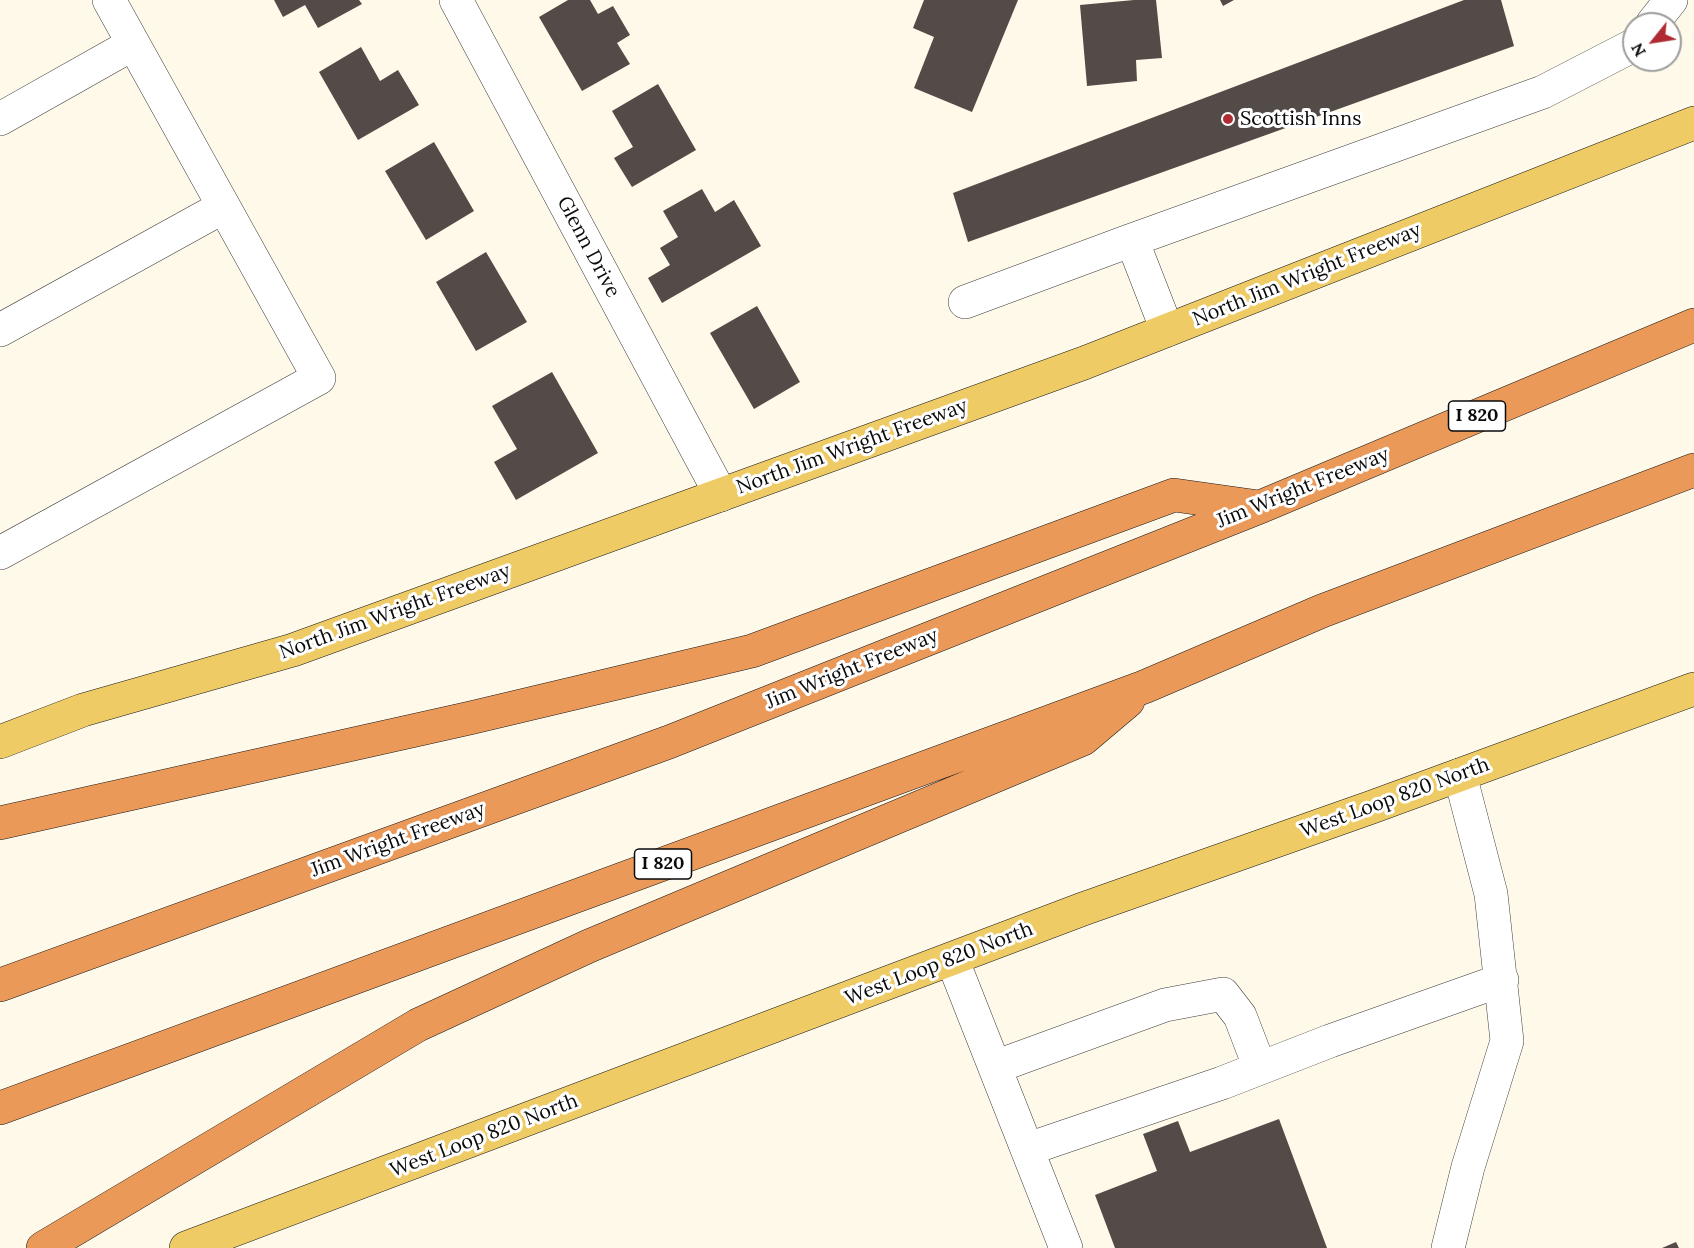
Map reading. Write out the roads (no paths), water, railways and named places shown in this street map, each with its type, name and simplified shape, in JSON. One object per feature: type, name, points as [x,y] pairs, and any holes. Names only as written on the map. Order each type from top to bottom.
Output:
[{"type":"highway","name":"Jim Wright Freeway","points":[[0,985],[669,742],[1260,507],[1694,326]]},
{"type":"highway","name":"I 820","points":[[0,1108],[1144,687],[1322,611],[1694,470]]},
{"type":"highway","points":[[0,823],[470,718],[752,651],[1174,495],[1260,507]]},
{"type":"highway","points":[[43,1248],[418,1025],[590,946],[1083,739],[1144,687]]},
{"type":"main road","name":"North Jim Wright Freeway","points":[[0,742],[83,710],[293,650],[1073,367],[1694,123]]},
{"type":"main road","name":"West Loop 820 North","points":[[186,1248],[1083,909],[1694,689]]},
{"type":"street","points":[[0,553],[319,378],[109,0]]},
{"type":"street","name":"Glenn Drive","points":[[456,0],[721,495]]},
{"type":"street","points":[[1662,12],[1671,0]]},
{"type":"street","points":[[0,118],[133,44]]},
{"type":"street","points":[[965,302],[1543,92],[1622,51]]},
{"type":"street","points":[[0,330],[223,207]]},
{"type":"street","points":[[1132,240],[1167,330]]},
{"type":"street","points":[[1448,1248],[1468,1167],[1508,1041],[1491,894],[1460,775]]},
{"type":"street","points":[[952,959],[1029,1149],[1066,1248]]},
{"type":"street","points":[[1029,1149],[1502,980]]},
{"type":"street","points":[[995,1067],[1165,1005],[1223,994],[1240,1016],[1260,1068]]},
{"type":"place","name":"Scottish Inns","points":[[1228,119]]}]
